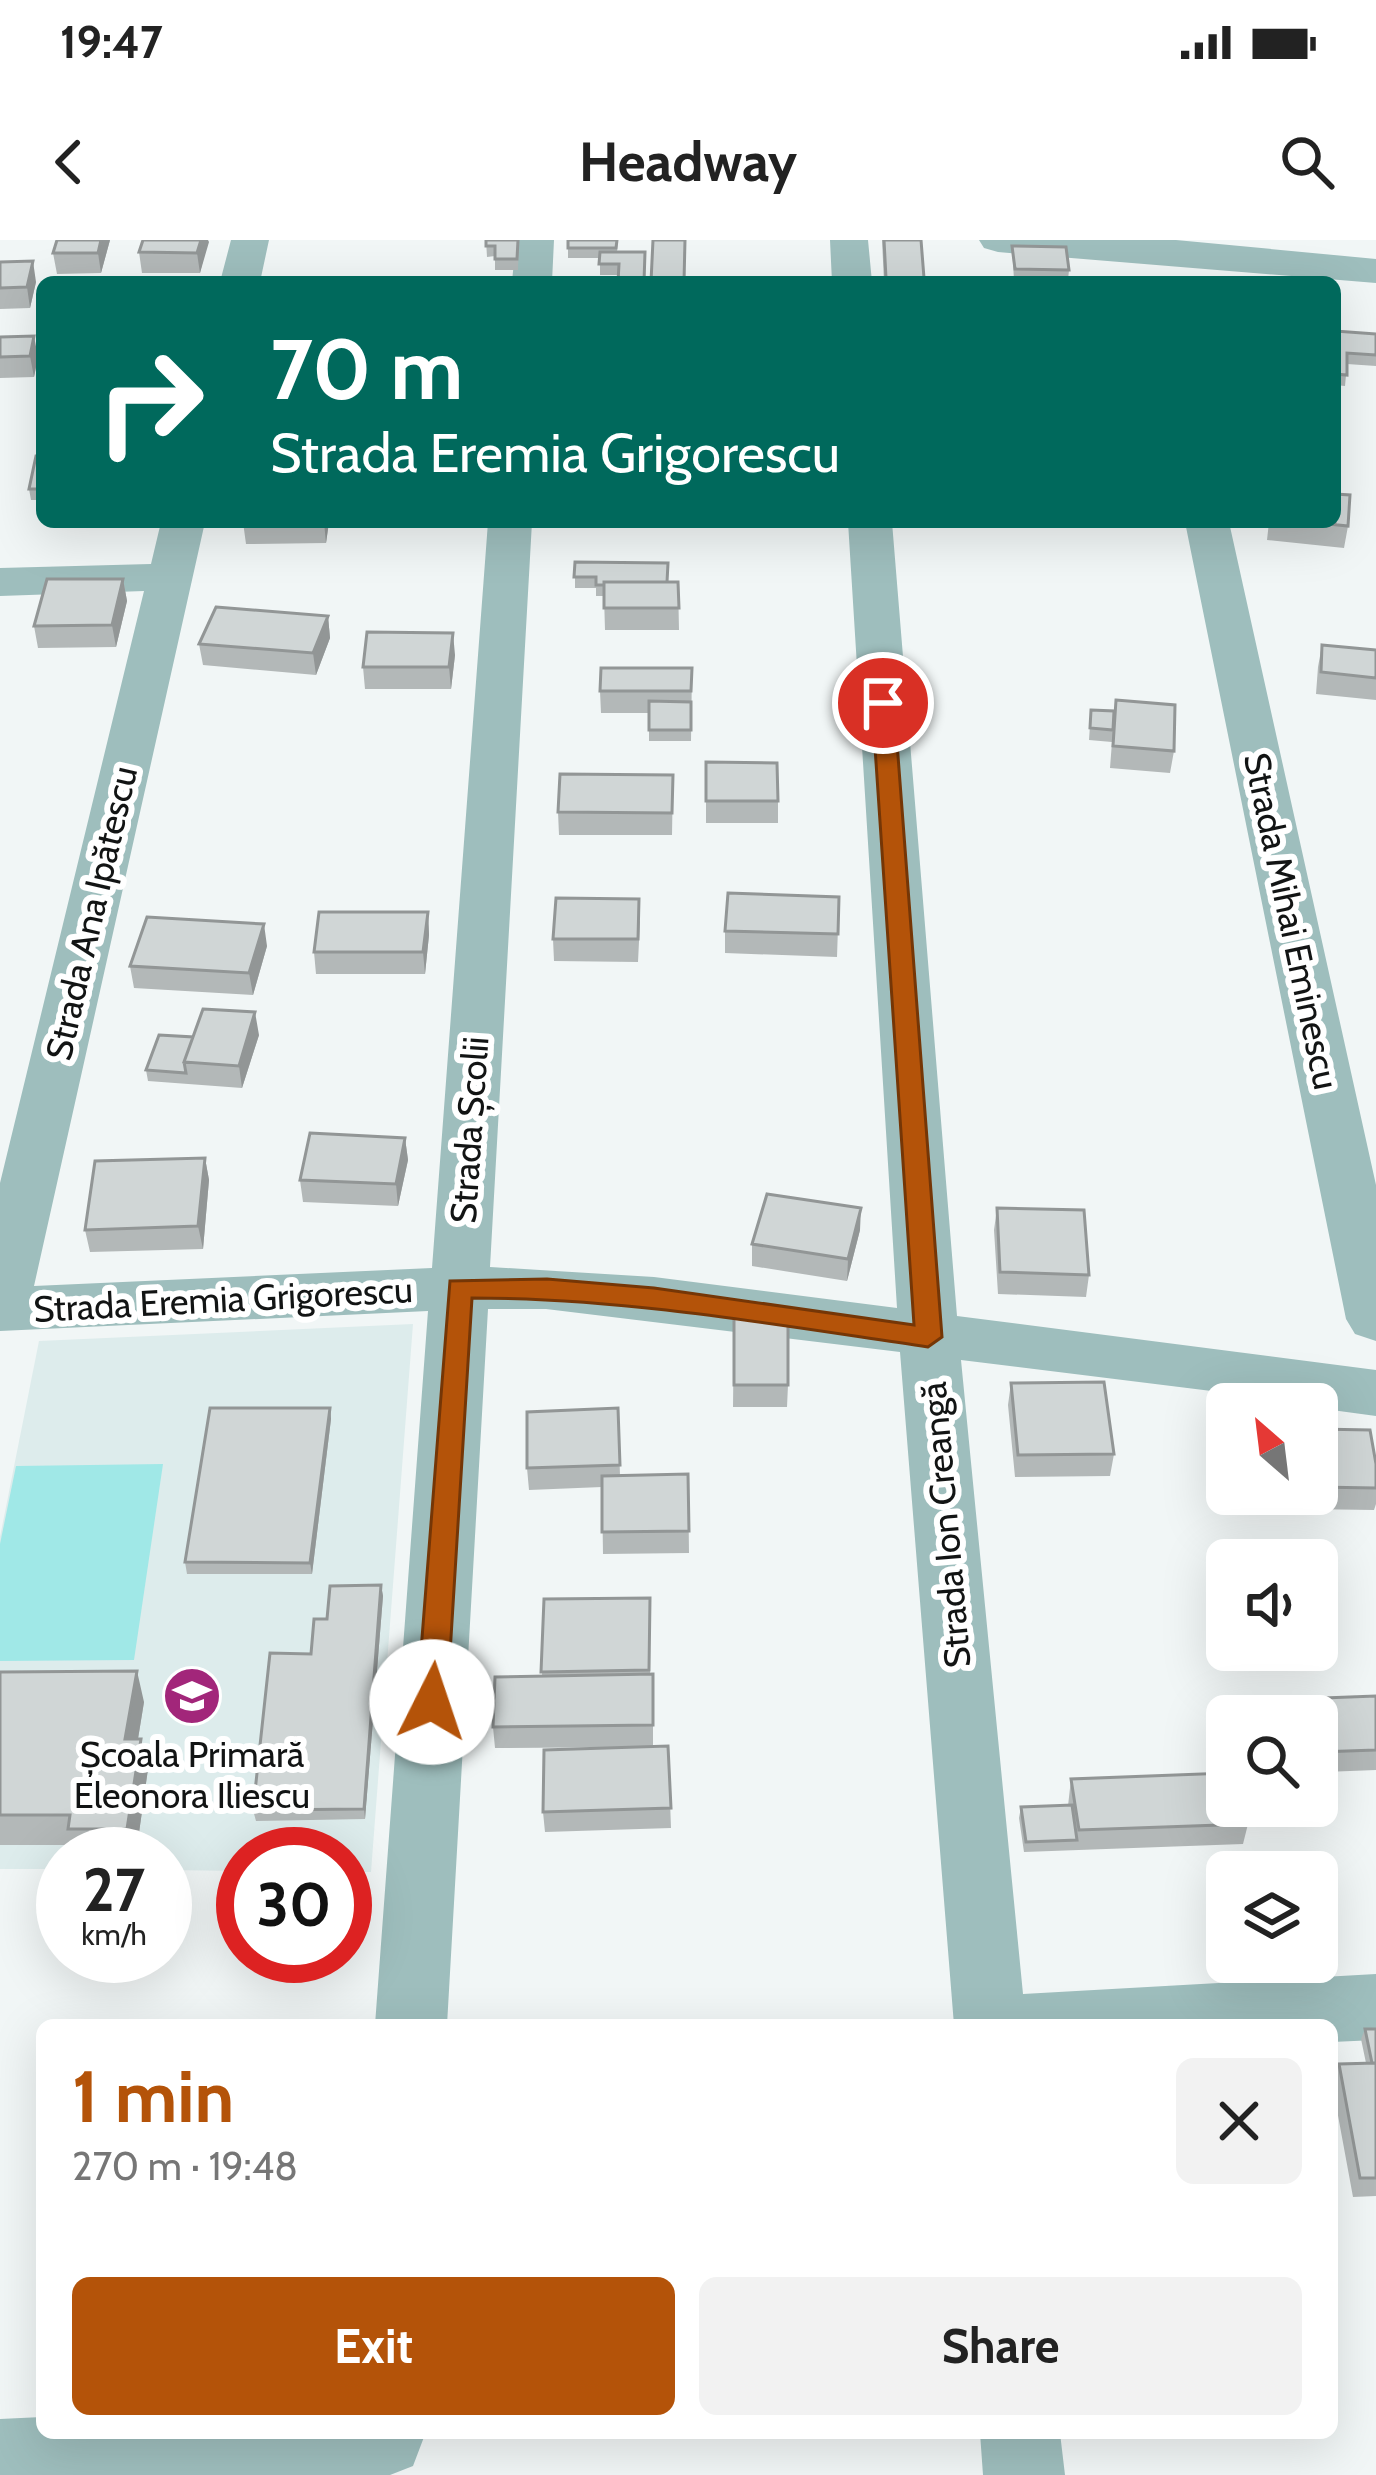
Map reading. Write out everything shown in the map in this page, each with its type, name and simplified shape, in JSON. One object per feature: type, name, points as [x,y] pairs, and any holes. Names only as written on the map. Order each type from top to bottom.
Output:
[{"type":"street","points":[[241,276],[250,240]]},
{"type":"street","points":[[533,276],[536,240]]},
{"type":"street","points":[[849,240],[852,276]]},
{"type":"street","points":[[998,240],[1153,266],[1376,271]]},
{"type":"street","name":"Strada Ana Ipătescu","points":[[0,1307],[182,528]]},
{"type":"street","name":"Strada Școlii","points":[[411,2019],[510,528]]},
{"type":"street","name":"Strada Ion Creangă","points":[[870,528],[928,1337],[989,2019]]},
{"type":"street","name":"Strada Mihai Eminescu","points":[[1208,528],[1376,1319]]},
{"type":"street","points":[[0,582],[170,577]]},
{"type":"street","name":"Strada Eremia Grigorescu","points":[[0,1307],[547,1288],[1376,1393]]},
{"type":"street","points":[[1143,2019],[1376,2007]]},
{"type":"street","points":[[1021,2439],[1024,2475]]},
{"type":"street","points":[[0,2460],[384,2448]]},
{"type":"shaded area","name":"Școala Primară Eleonora Iliescu","points":[[413,1324],[372,1859],[372,1827],[216,1827],[216,1871],[192,1870],[192,1827],[36,1827],[36,1869],[0,1869],[0,1537],[39,1341]]},
{"type":"shaded area","points":[[163,1464],[134,1660],[0,1661],[0,1544],[16,1466]]},
{"type":"building","points":[[57,240],[101,240],[98,253],[53,253]]},
{"type":"building","points":[[143,240],[201,240],[197,253],[139,252]]},
{"type":"building","points":[[486,240],[518,240],[517,259],[495,259],[495,246],[486,246]]},
{"type":"building","points":[[568,240],[617,240],[616,248],[568,248]]},
{"type":"building","points":[[653,240],[685,240],[684,276],[651,276]]},
{"type":"building","points":[[884,240],[921,240],[924,276],[886,276]]},
{"type":"building","points":[[1012,246],[1066,247],[1069,270],[1015,269]]},
{"type":"building","points":[[600,252],[645,252],[644,276],[618,276],[619,264],[599,264]]},
{"type":"building","points":[[33,261],[27,287],[0,288],[0,262]]},
{"type":"building","points":[[1341,331],[1376,334],[1376,355],[1347,353],[1347,375],[1341,374]]},
{"type":"building","points":[[34,336],[30,356],[0,357],[0,337]]},
{"type":"building","points":[[36,456],[36,489],[29,489]]},
{"type":"building","points":[[1341,494],[1350,495],[1348,526],[1341,525]]},
{"type":"building","points":[[575,562],[668,563],[667,582],[596,585],[596,577],[574,577]]},
{"type":"building","points":[[47,579],[123,579],[112,625],[34,626]]},
{"type":"building","points":[[604,582],[678,582],[679,608],[604,608]]},
{"type":"building","points":[[216,607],[328,616],[313,653],[199,644]]},
{"type":"building","points":[[367,632],[453,633],[449,667],[363,667]]},
{"type":"building","points":[[1322,645],[1376,650],[1376,678],[1321,672]]},
{"type":"building","points":[[601,668],[692,668],[691,691],[600,691]]},
{"type":"building","points":[[1116,700],[1175,705],[1174,751],[1113,746]]},
{"type":"building","points":[[649,701],[691,702],[691,730],[649,730]]},
{"type":"building","points":[[1091,710],[1114,711],[1113,730],[1090,728]]},
{"type":"building","points":[[706,762],[777,763],[778,801],[706,801]]},
{"type":"building","points":[[560,774],[673,775],[672,813],[558,812]]},
{"type":"building","points":[[728,893],[839,897],[838,934],[725,931]]},
{"type":"building","points":[[556,898],[639,899],[638,939],[553,939]]},
{"type":"building","points":[[319,912],[428,912],[423,952],[314,952]]},
{"type":"building","points":[[147,917],[264,924],[249,973],[130,966]]},
{"type":"building","points":[[203,1009],[255,1012],[239,1066],[184,1062]]},
{"type":"building","points":[[159,1035],[193,1037],[184,1062],[186,1073],[146,1070]]},
{"type":"building","points":[[310,1133],[405,1138],[396,1184],[300,1180]]},
{"type":"building","points":[[205,1158],[198,1226],[85,1230],[95,1161]]},
{"type":"building","points":[[767,1194],[861,1208],[848,1259],[752,1244]]},
{"type":"building","points":[[997,1208],[1084,1210],[1089,1275],[1000,1272]]},
{"type":"building","points":[[734,1317],[788,1317],[788,1385],[734,1385]]},
{"type":"building","points":[[1104,1382],[1114,1454],[1018,1455],[1011,1383]]},
{"type":"building","points":[[210,1408],[330,1408],[310,1563],[185,1562]]},
{"type":"building","points":[[618,1408],[620,1465],[527,1468],[527,1412]]},
{"type":"building","points":[[1338,1429],[1370,1430],[1376,1488],[1338,1487]]},
{"type":"building","points":[[688,1474],[689,1531],[602,1532],[602,1476]]},
{"type":"building","points":[[381,1585],[364,1809],[253,1810],[270,1653],[311,1654],[314,1619],[327,1619],[330,1586]]},
{"type":"building","points":[[650,1598],[649,1670],[541,1672],[544,1599]]},
{"type":"building","points":[[137,1671],[125,1739],[141,1739],[127,1827],[68,1827],[70,1815],[0,1815],[0,1672]]},
{"type":"building","points":[[653,1674],[653,1725],[493,1727],[495,1677]]},
{"type":"building","points":[[1376,1696],[1376,1750],[1338,1751],[1338,1697]]},
{"type":"building","points":[[668,1746],[671,1808],[543,1812],[544,1750]]},
{"type":"building","points":[[1206,1774],[1206,1825],[1079,1830],[1071,1779]]},
{"type":"building","points":[[1072,1805],[1077,1840],[1026,1842],[1021,1807]]},
{"type":"building","points":[[1365,2029],[1376,2029],[1376,2063],[1372,2063]]},
{"type":"building","points":[[1376,2063],[1376,2178],[1360,2178],[1339,2064]]},
{"type":"place","name":"Școala Primară Eleonora Iliescu","points":[[192,1696]]},
{"type":"route","points":[[432,1702],[460,1288],[547,1288],[654,1298],[928,1337],[883,703]]}]
